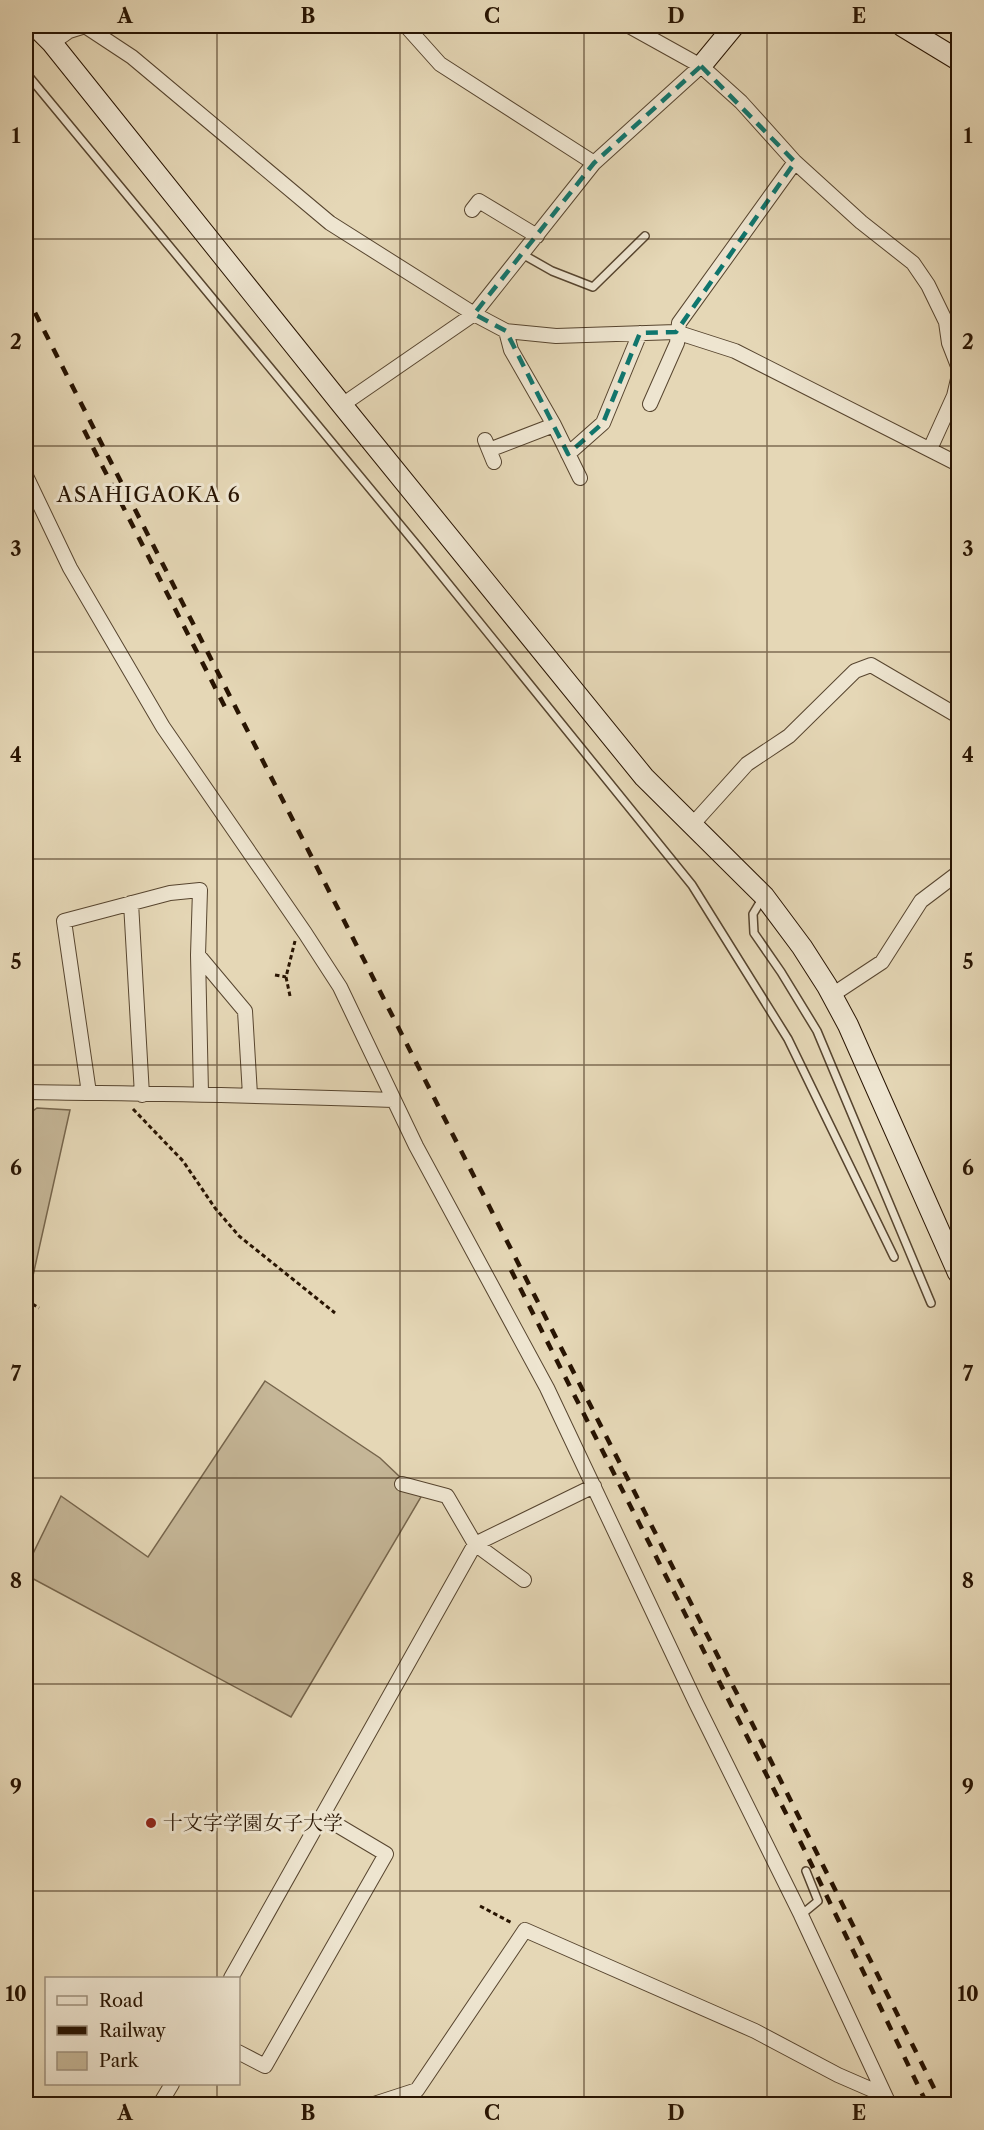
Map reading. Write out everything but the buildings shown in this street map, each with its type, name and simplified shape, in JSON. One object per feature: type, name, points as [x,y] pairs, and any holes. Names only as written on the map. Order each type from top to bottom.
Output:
[{"type":"street","points":[[34,26],[52,44],[644,777],[764,896],[802,946],[848,1025],[958,1273]]},
{"type":"street","points":[[52,44],[69,31],[85,26],[112,43],[132,57],[330,223],[474,314],[506,331],[556,336],[676,332],[735,351],[958,464]]},
{"type":"street","points":[[406,26],[440,64],[594,163]]},
{"type":"street","points":[[629,26],[701,66],[741,102],[795,162],[861,222],[913,263],[928,285],[946,322],[958,366]]},
{"type":"street","points":[[342,405],[474,314],[594,163],[701,66],[734,26]]},
{"type":"street","points":[[902,26],[958,60]]},
{"type":"street","points":[[650,404],[677,343],[676,332],[679,323],[795,162]]},
{"type":"street","points":[[472,210],[479,201],[537,236]]},
{"type":"street","points":[[506,331],[511,350],[554,425],[580,478]]},
{"type":"street","points":[[568,454],[603,423],[640,333]]},
{"type":"street","points":[[930,449],[954,396],[958,379]]},
{"type":"street","points":[[490,451],[554,425]]},
{"type":"street","points":[[26,476],[70,568],[163,727],[340,987],[393,1100],[547,1388],[696,1703],[801,1915],[887,2100]]},
{"type":"street","points":[[692,825],[747,764],[789,736],[855,671],[871,665],[958,716]]},
{"type":"street","points":[[832,995],[882,962],[921,901],[958,873]]},
{"type":"street","points":[[89,1093],[64,921],[170,892],[200,890],[198,955],[201,1093]]},
{"type":"street","points":[[131,903],[142,1095]]},
{"type":"street","points":[[198,955],[245,1011],[250,1095]]},
{"type":"street","points":[[26,1092],[142,1095],[201,1093],[393,1100]]},
{"type":"street","points":[[402,1485],[447,1496],[475,1544],[524,1580]]},
{"type":"street","points":[[232,1977],[475,1544],[594,1486]]},
{"type":"street","points":[[240,2053],[265,2066],[386,1854],[322,1816]]},
{"type":"street","points":[[375,2104],[417,2090],[525,1930],[755,2031],[887,2100]]},
{"type":"street","points":[[160,2104],[171,2085]]},
{"type":"lane","points":[[26,73],[420,549],[692,885],[788,1039],[894,1257]]},
{"type":"lane","points":[[522,254],[552,272],[593,287],[645,236]]},
{"type":"lane","points":[[764,896],[753,914],[754,933],[817,1031],[931,1302]]},
{"type":"lane","points":[[801,1915],[818,1901],[806,1871]]},
{"type":"path","points":[[290,996],[286,976],[294,942]]},
{"type":"path","points":[[275,975],[286,976]]},
{"type":"path","points":[[119,1094],[183,1161],[215,1208],[239,1236],[335,1313]]},
{"type":"path","points":[[26,1300],[39,1308]]},
{"type":"path","points":[[480,1906],[525,1930]]},
{"type":"highlighted area","points":[[701,66],[795,162],[676,332],[640,333],[603,423],[568,454],[506,331],[474,314],[594,163]]},
{"type":"green space","points":[[37,1108],[70,1110],[26,1307],[26,1116]]},
{"type":"green space","points":[[265,1381],[380,1458],[421,1497],[291,1717],[26,1575],[26,1568],[61,1496],[148,1557]]},
{"type":"railway","points":[[26,295],[759,1737],[942,2104]]},
{"type":"railway","points":[[84,430],[227,711]]},
{"type":"railway","points":[[511,1270],[806,1853],[927,2104]]},
{"type":"place","name":"十文字学園女子大学","points":[[151,1823]]},
{"type":"district","name":"ASAHIGAOKA 6","points":[[149,495]]}]
